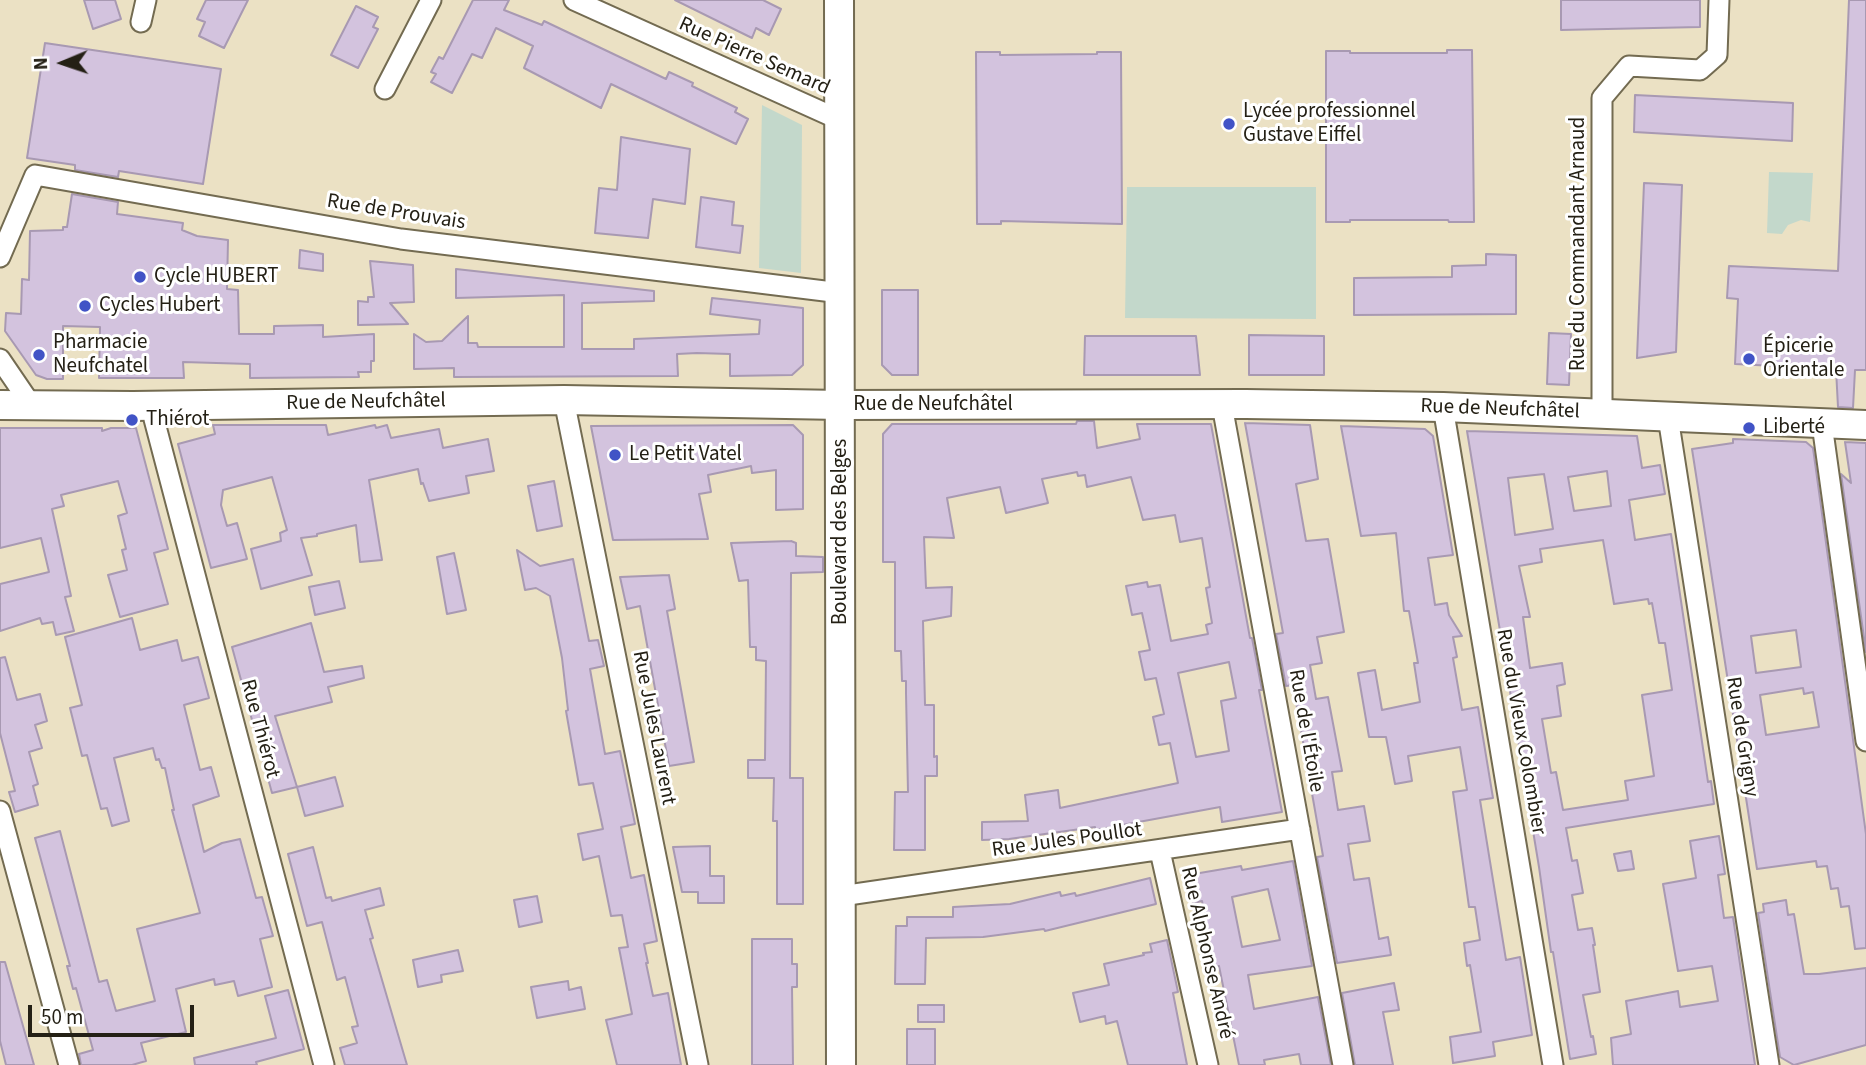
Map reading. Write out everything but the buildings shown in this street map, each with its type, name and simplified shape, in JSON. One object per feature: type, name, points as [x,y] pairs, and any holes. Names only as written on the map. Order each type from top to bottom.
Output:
[{"type":"main road","name":"Boulevard des Belges","points":[[839,0],[841,1065]]},
{"type":"main road","name":"Rue de Neufchâtel","points":[[0,405],[564,400],[841,405],[1443,407],[1866,425]]},
{"type":"street","points":[[141,23],[146,0]]},
{"type":"street","points":[[385,89],[431,0]]},
{"type":"street","name":"Rue Pierre Semard","points":[[573,0],[840,120]]},
{"type":"street","name":"Rue du Commandant Arnaud","points":[[1602,413],[1602,98],[1629,66],[1700,70],[1717,55],[1719,0]]},
{"type":"street","name":"Rue de Prouvais","points":[[0,257],[34,175],[401,239],[841,293]]},
{"type":"street","points":[[0,359],[32,406]]},
{"type":"street","name":"Rue Jules Laurent","points":[[564,400],[698,1065]]},
{"type":"street","name":"Rue Thiérot","points":[[155,405],[154,419],[324,1065]]},
{"type":"street","name":"Rue de l'Étoile","points":[[1222,405],[1343,1065]]},
{"type":"street","name":"Rue du Vieux Colombier","points":[[1443,407],[1553,1065]]},
{"type":"street","name":"Rue de Grigny","points":[[1668,416],[1769,1065]]},
{"type":"street","points":[[1822,424],[1866,741]]},
{"type":"street","points":[[0,811],[69,1065]]},
{"type":"street","name":"Rue Jules Poullot","points":[[841,896],[1300,829]]},
{"type":"street","name":"Rue Alphonse André","points":[[1160,851],[1208,1065]]},
{"type":"green space","points":[[762,105],[802,125],[801,273],[759,268]]},
{"type":"green space","points":[[1769,172],[1813,173],[1810,222],[1801,220],[1788,225],[1782,234],[1767,233]]},
{"type":"green space","points":[[1127,187],[1316,187],[1316,319],[1125,318]]},
{"type":"place","name":"Lycée professionnel Gustave Eiffel","points":[[1229,124]]},
{"type":"place","name":"Cycle HUBERT","points":[[140,277]]},
{"type":"place","name":"Cycles Hubert","points":[[85,306]]},
{"type":"place","name":"Pharmacie Neufchatel","points":[[39,355]]},
{"type":"place","name":"Épicerie Orientale","points":[[1749,359]]},
{"type":"place","name":"Thiérot","points":[[132,420]]},
{"type":"place","name":"Liberté","points":[[1749,428]]},
{"type":"place","name":"Le Petit Vatel","points":[[615,455]]}]
